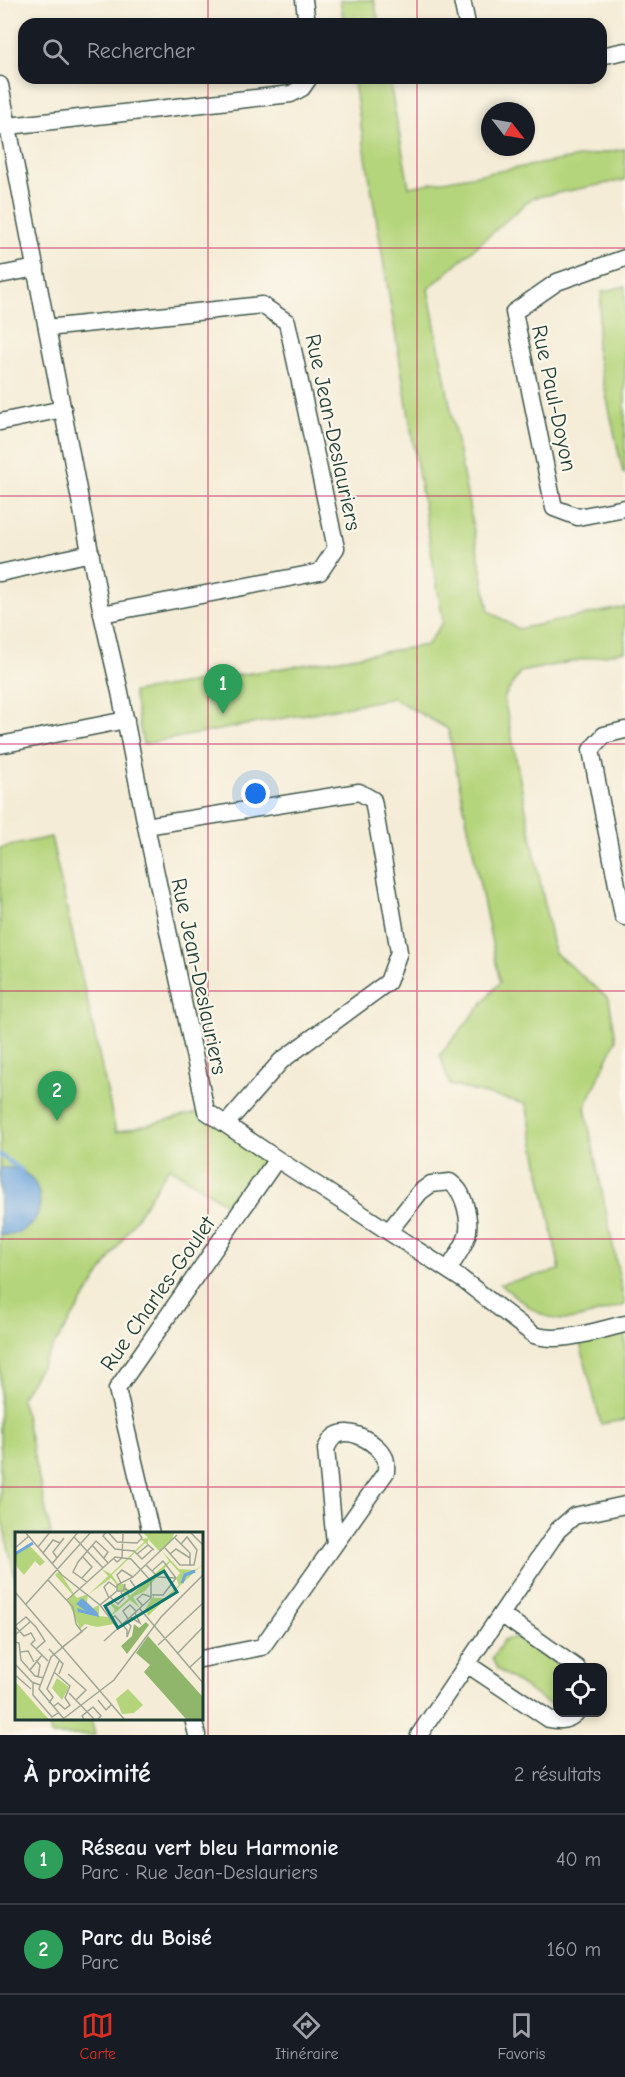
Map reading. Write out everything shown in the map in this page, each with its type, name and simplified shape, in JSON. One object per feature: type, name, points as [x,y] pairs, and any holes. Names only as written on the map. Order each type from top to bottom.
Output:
[{"type":"street","points":[[304,0],[306,18]]},
{"type":"street","points":[[462,0],[466,18]]},
{"type":"street","points":[[607,55],[625,51]]},
{"type":"street","points":[[4,126],[291,94],[305,84]]},
{"type":"street","name":"Rue Jean-Deslauriers","points":[[0,85],[4,126],[36,268],[102,614],[206,1111],[448,1270],[527,1332],[541,1338],[560,1338],[625,1324]]},
{"type":"street","name":"Rue Paul-Doyon","points":[[625,258],[557,282],[514,312],[554,508],[578,517],[625,508]]},
{"type":"street","points":[[0,275],[36,268]]},
{"type":"street","name":"Rue Jean-Deslauriers","points":[[47,328],[262,305],[287,322],[336,548],[320,572],[102,614]]},
{"type":"street","points":[[0,422],[63,409]]},
{"type":"street","points":[[0,573],[91,553]]},
{"type":"street","points":[[0,745],[126,720]]},
{"type":"street","points":[[625,730],[604,735],[591,750],[625,917]]},
{"type":"street","name":"Rue Jean-Deslauriers","points":[[146,826],[359,792],[373,800],[399,952],[388,982],[280,1061],[226,1124]]},
{"type":"street","name":"Rue Charles-Goulet","points":[[151,1532],[117,1389],[277,1159]]},
{"type":"street","points":[[389,1231],[420,1192],[431,1184],[450,1182],[460,1190],[470,1222],[466,1240],[448,1270]]},
{"type":"street","points":[[202,1659],[262,1647],[335,1544],[386,1472],[387,1461],[381,1450],[356,1434],[340,1434],[332,1438],[326,1449],[335,1544]]},
{"type":"street","points":[[419,1735],[558,1530],[574,1516],[625,1504]]},
{"type":"street","points":[[501,1614],[570,1663]]},
{"type":"street","points":[[467,1664],[549,1719],[559,1720],[573,1717]]},
{"type":"street","points":[[193,1720],[197,1735]]},
{"type":"green space","points":[[340,0],[374,0],[378,18],[343,18]]},
{"type":"green space","points":[[354,84],[390,84],[409,187],[625,149],[625,180],[532,198],[428,289],[489,611],[518,629],[625,607],[625,651],[520,672],[504,698],[554,952],[609,999],[616,1040],[585,1108],[625,1305],[571,1320],[556,1319],[538,1312],[500,1284],[560,1270],[526,1104],[450,1085],[440,1055],[500,982],[448,729],[393,698],[143,744],[133,692],[427,645],[443,622]]},
{"type":"green space","points":[[625,286],[625,474],[596,348],[602,292]]},
{"type":"green space","points":[[51,837],[116,1132],[206,1111],[277,1159],[240,1213],[169,1167],[21,1397],[51,1532],[15,1532],[15,1578],[0,1510],[0,848]]},
{"type":"green space","points":[[625,1325],[625,1420],[601,1424],[578,1335]]},
{"type":"green space","points":[[518,1637],[555,1663],[553,1663],[553,1706],[497,1669],[492,1658],[504,1640]]},
{"type":"green space","points":[[48,1720],[91,1720],[95,1735],[51,1735]]},
{"type":"water","points":[[0,1168],[17,1170],[30,1177],[37,1188],[40,1201],[37,1214],[30,1225],[18,1233],[0,1235]]},
{"type":"waterway","points":[[0,1155],[22,1171]]},
{"type":"place","name":"Réseau vert bleu Harmonie","points":[[223,714]]},
{"type":"place","name":"Parc du Boisé","points":[[57,1121]]}]
